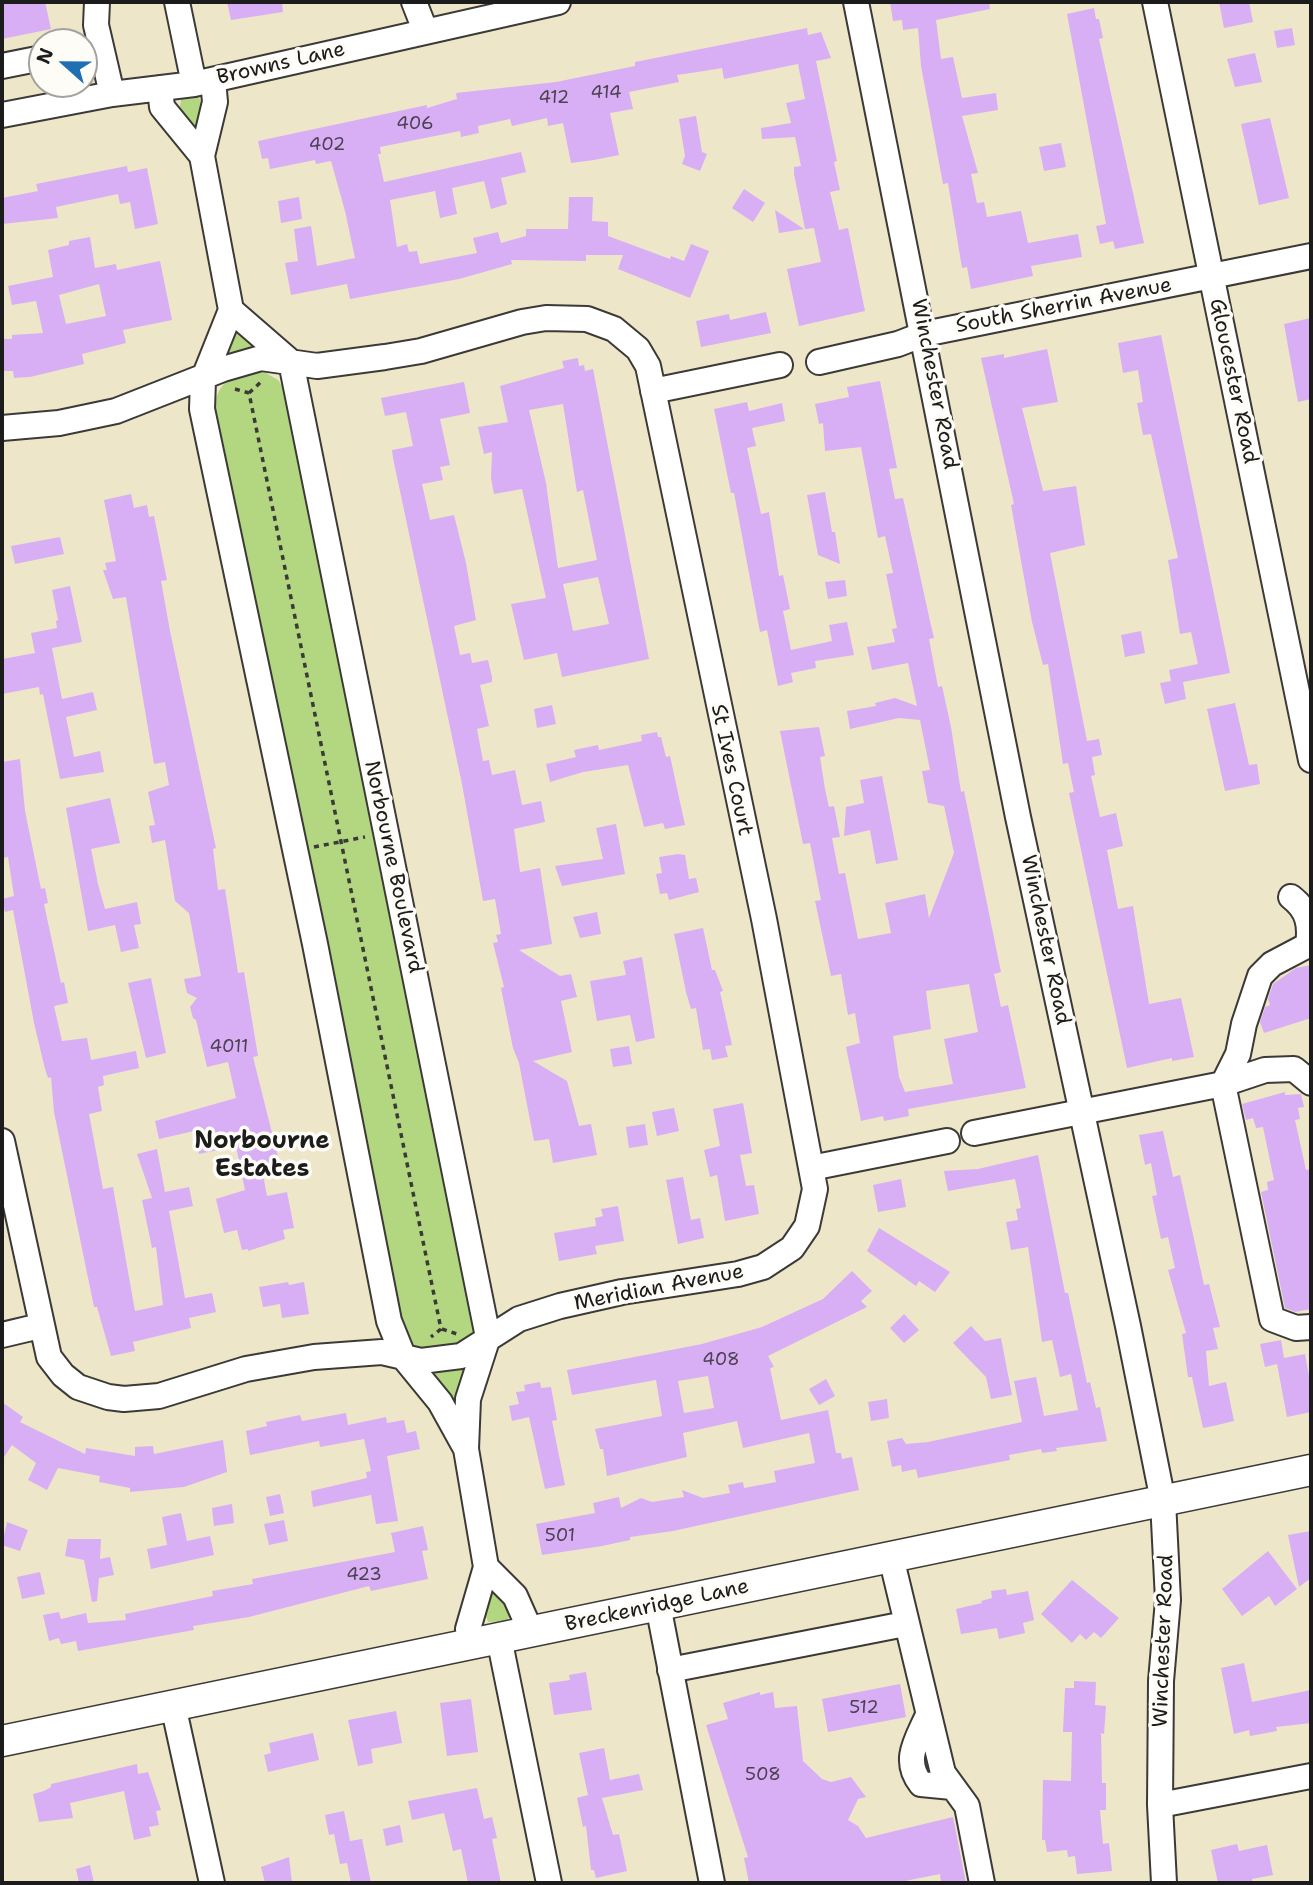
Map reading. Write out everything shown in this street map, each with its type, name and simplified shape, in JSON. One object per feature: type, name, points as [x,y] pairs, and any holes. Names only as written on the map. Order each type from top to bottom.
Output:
[{"type":"main road","name":"Breckenridge Lane","points":[[2,1741],[1311,1470]]},
{"type":"street","points":[[95,28],[97,2]]},
{"type":"street","points":[[177,2],[204,82],[215,102],[202,156],[231,310],[291,362]]},
{"type":"street","points":[[414,2],[425,30]]},
{"type":"street","name":"Browns Lane","points":[[2,116],[112,94],[204,82],[558,2]]},
{"type":"street","name":"Winchester Road","points":[[856,2],[1018,817],[1163,1502],[1168,1601],[1161,1681],[1160,1805],[1164,1883]]},
{"type":"street","name":"Gloucester Road","points":[[1155,2],[1311,760]]},
{"type":"street","points":[[98,60],[112,94]]},
{"type":"street","points":[[2,66],[28,61]]},
{"type":"street","points":[[160,88],[162,107],[202,156]]},
{"type":"street","name":"South Sherrin Avenue","points":[[818,362],[898,344],[924,334],[1311,256]]},
{"type":"street","name":"Norbourne Boulevard","points":[[231,310],[203,380],[202,409],[295,850],[389,1321],[404,1358],[440,1402],[466,1449]]},
{"type":"street","name":"St Ives Court","points":[[291,362],[317,366],[421,351],[522,322],[546,318],[587,319],[614,329],[639,349],[648,366],[766,932],[815,1189],[807,1226]]},
{"type":"street","points":[[2,428],[59,423],[116,411],[203,380],[223,369],[261,358],[291,362]]},
{"type":"street","name":"Norbourne Boulevard","points":[[291,362],[488,1337],[468,1399],[466,1449],[486,1567],[468,1629],[485,1641],[549,1883]]},
{"type":"street","points":[[653,391],[780,365]]},
{"type":"street","points":[[1291,897],[1302,905],[1311,927],[1308,945],[1272,964],[1260,976],[1238,1054],[1223,1084],[1272,1319],[1296,1328],[1311,1326]]},
{"type":"street","points":[[974,1133],[1223,1084],[1265,1070],[1294,1069],[1311,1083]]},
{"type":"street","points":[[811,1168],[947,1140]]},
{"type":"street","points":[[2,1141],[40,1326],[2,1335]]},
{"type":"street","name":"Meridian Avenue","points":[[40,1326],[54,1365],[78,1387],[92,1393],[124,1399],[159,1396],[246,1369],[314,1357],[382,1352],[433,1361],[461,1356],[519,1320],[560,1306],[622,1292],[738,1274],[764,1267],[792,1248],[807,1226]]},
{"type":"street","points":[[891,1557],[943,1773],[967,1806],[982,1883]]},
{"type":"street","points":[[486,1567],[515,1595],[531,1632]]},
{"type":"street","points":[[658,1605],[712,1883]]},
{"type":"street","points":[[670,1670],[905,1624]]},
{"type":"street","points":[[173,1705],[212,1883]]},
{"type":"street","points":[[1160,1805],[1311,1776]]},
{"type":"path","points":[[249,393],[260,384],[266,373]]},
{"type":"path","points":[[231,387],[249,393]]},
{"type":"path","points":[[249,393],[441,1329],[428,1340]]},
{"type":"path","points":[[295,850],[385,833]]},
{"type":"green space","points":[[182,95],[198,95],[202,119],[198,134],[179,111]]},
{"type":"green space","points":[[233,327],[256,346],[257,350],[225,357]]},
{"type":"green space","points":[[259,369],[278,380],[285,390],[475,1329],[468,1338],[450,1350],[429,1352],[419,1349],[410,1343],[403,1333],[214,409],[219,391],[228,380]]},
{"type":"green space","points":[[467,1363],[455,1405],[430,1376],[432,1369]]},
{"type":"green space","points":[[490,1590],[496,1590],[511,1612],[507,1621],[488,1622],[485,1613]]},
{"type":"building","points":[[2,2],[45,2],[51,28],[28,28],[28,34],[2,39]]},
{"type":"building","points":[[227,2],[282,2],[283,12],[231,20]]},
{"type":"building","points":[[890,2],[989,2],[990,9],[936,20],[941,59],[953,57],[962,98],[996,93],[998,110],[962,116],[978,173],[971,174],[977,203],[984,202],[987,217],[1021,211],[1028,243],[1078,234],[1082,257],[1031,266],[1033,276],[971,289],[967,267],[962,268],[948,183],[943,184],[921,66],[918,28],[903,30],[902,20],[893,21]]},
{"type":"building","points":[[1219,2],[1249,2],[1253,22],[1224,28]]},
{"type":"building","points":[[1094,8],[1096,19],[1099,19],[1103,38],[1099,39],[1144,243],[1115,249],[1113,241],[1100,244],[1096,226],[1106,224],[1067,14]]},
{"type":"building","points":[[807,28],[808,35],[821,32],[831,58],[816,61],[837,161],[834,162],[840,190],[830,192],[839,230],[848,228],[865,311],[799,326],[787,269],[821,262],[814,228],[805,229],[794,174],[794,167],[801,166],[795,137],[762,139],[761,128],[791,123],[786,103],[805,99],[798,64],[724,79],[722,68],[677,75],[679,82],[629,92],[633,109],[610,113],[619,155],[594,160],[571,163],[563,123],[548,126],[547,118],[512,126],[510,119],[478,126],[479,133],[461,137],[460,131],[380,147],[381,154],[378,154],[384,182],[521,152],[526,172],[501,178],[507,204],[491,209],[484,181],[452,188],[457,214],[440,218],[435,191],[390,200],[397,247],[407,244],[409,252],[417,251],[420,264],[477,253],[473,238],[498,232],[501,243],[526,236],[526,229],[568,229],[569,197],[593,197],[592,221],[608,222],[608,236],[670,259],[671,256],[684,261],[691,244],[709,251],[690,298],[618,269],[623,255],[586,255],[586,261],[511,260],[512,264],[459,279],[350,299],[347,284],[291,295],[285,263],[298,261],[294,229],[311,226],[317,266],[355,258],[345,211],[331,161],[316,164],[315,160],[270,169],[268,158],[262,159],[258,141],[427,105],[427,108],[457,99],[456,93],[556,82],[635,66],[635,62]]},
{"type":"building","points":[[1292,28],[1295,45],[1277,48],[1274,31]]},
{"type":"building","points":[[1255,53],[1262,82],[1235,87],[1227,59]]},
{"type":"building","points":[[696,116],[702,152],[707,154],[700,171],[682,164],[685,156],[679,119]]},
{"type":"building","points":[[1270,118],[1289,198],[1259,205],[1241,124]]},
{"type":"building","points":[[1061,143],[1066,167],[1044,171],[1039,147]]},
{"type":"building","points":[[127,166],[128,172],[147,168],[158,224],[135,229],[130,202],[120,204],[118,194],[56,207],[58,218],[2,224],[2,198],[38,191],[36,184]]},
{"type":"building","points":[[744,189],[765,203],[753,222],[732,208]]},
{"type":"building","points":[[299,197],[302,219],[281,223],[278,201]]},
{"type":"building","points":[[775,210],[804,229],[779,233]]},
{"type":"building","points":[[90,237],[95,268],[116,264],[117,270],[160,261],[172,320],[123,330],[126,343],[82,354],[84,364],[30,377],[14,378],[13,371],[4,371],[2,339],[12,339],[12,335],[43,333],[36,301],[12,305],[8,286],[53,277],[48,250],[69,245],[69,241]],"holes":[[[99,284],[106,316],[66,324],[59,295]]]},
{"type":"building","points":[[766,312],[771,333],[701,347],[696,321],[729,314],[730,320]]},
{"type":"building","points":[[1311,318],[1311,399],[1298,402],[1284,324]]},
{"type":"building","points":[[1161,335],[1230,673],[1183,682],[1186,699],[1165,704],[1160,683],[1171,681],[1169,670],[1198,664],[1191,632],[1180,634],[1168,560],[1178,558],[1151,434],[1143,435],[1137,403],[1143,402],[1138,370],[1123,373],[1118,343]]},
{"type":"building","points":[[1047,349],[1058,402],[1022,408],[1043,491],[1076,486],[1085,545],[1050,553],[1087,741],[1099,739],[1102,755],[1092,757],[1095,775],[1091,776],[1100,817],[1116,813],[1123,846],[1107,850],[1118,909],[1133,906],[1149,1004],[1181,998],[1194,1057],[1172,1061],[1172,1058],[1127,1068],[1069,793],[1074,792],[1068,763],[1063,764],[1048,664],[1043,665],[1032,622],[1011,505],[1014,504],[981,358],[1004,354],[1004,358]]},
{"type":"building","points":[[578,358],[579,366],[584,365],[585,371],[593,369],[649,659],[562,677],[557,653],[524,660],[511,604],[546,598],[522,489],[494,494],[491,478],[492,452],[484,454],[478,427],[508,422],[500,386],[564,368],[562,361]],"holes":[[[563,404],[577,492],[583,490],[597,560],[558,568],[546,483],[529,410]],[[598,577],[609,624],[573,631],[563,584]]]},
{"type":"building","points":[[880,381],[897,468],[889,469],[895,499],[903,498],[934,638],[929,639],[938,687],[942,686],[961,792],[964,791],[1001,972],[994,974],[1001,1007],[1008,1005],[1026,1088],[908,1109],[909,1116],[884,1121],[883,1116],[861,1121],[846,1047],[860,1043],[855,1013],[848,1015],[841,974],[831,976],[815,901],[821,900],[810,843],[803,844],[780,731],[819,727],[825,756],[820,757],[825,789],[829,807],[834,806],[840,837],[832,838],[839,874],[845,873],[858,939],[891,933],[885,903],[925,894],[929,918],[954,853],[944,806],[928,803],[922,771],[930,770],[920,720],[899,718],[850,729],[847,711],[876,706],[875,703],[895,698],[917,706],[908,663],[872,670],[867,647],[895,642],[892,629],[897,628],[886,574],[893,573],[885,536],[878,538],[861,447],[825,451],[823,423],[819,424],[815,404],[849,397],[847,387]],"holes":[[[969,984],[978,1032],[944,1039],[953,1084],[905,1092],[899,1077],[893,1036],[931,1029],[926,991]]]},
{"type":"building","points":[[464,382],[470,413],[440,419],[450,465],[440,467],[443,480],[422,484],[430,520],[454,515],[466,563],[476,620],[454,626],[460,655],[470,653],[472,663],[488,660],[492,677],[492,682],[480,685],[489,726],[477,729],[483,761],[489,760],[492,775],[515,770],[522,805],[541,801],[545,822],[514,829],[520,872],[540,868],[552,944],[519,950],[560,976],[571,974],[577,997],[561,1001],[572,1052],[533,1061],[567,1081],[579,1126],[591,1124],[597,1155],[553,1163],[549,1139],[534,1141],[493,943],[498,942],[496,935],[501,934],[495,899],[483,901],[462,784],[393,458],[392,450],[413,446],[406,412],[385,416],[381,398]]},
{"type":"building","points":[[747,402],[749,411],[782,403],[785,421],[752,428],[756,446],[747,448],[761,514],[769,512],[779,576],[783,575],[790,609],[783,611],[791,650],[832,641],[829,625],[847,622],[854,655],[815,661],[816,668],[791,673],[793,682],[778,686],[767,630],[760,632],[734,493],[731,493],[714,409]]},
{"type":"building","points":[[825,492],[840,564],[818,555],[807,495]]},
{"type":"building","points":[[131,494],[134,508],[147,505],[149,517],[154,516],[167,580],[161,581],[170,631],[216,848],[213,849],[218,890],[225,889],[238,973],[244,972],[258,1056],[253,1057],[279,1161],[261,1164],[267,1196],[287,1192],[294,1228],[283,1230],[285,1239],[248,1251],[242,1250],[237,1230],[224,1233],[216,1199],[245,1190],[236,1146],[199,1154],[194,1131],[159,1139],[155,1121],[236,1098],[228,1062],[207,1067],[196,1020],[190,1007],[197,998],[187,993],[184,979],[201,976],[189,913],[175,901],[165,840],[152,843],[149,826],[155,825],[148,792],[169,785],[165,762],[154,764],[126,597],[113,599],[103,570],[107,570],[105,563],[116,561],[104,500]]},
{"type":"building","points":[[60,537],[64,554],[15,564],[11,546]]},
{"type":"building","points":[[845,580],[847,596],[828,599],[825,582]]},
{"type":"building","points":[[70,586],[82,642],[52,648],[62,699],[93,692],[97,710],[66,717],[74,757],[100,751],[104,772],[60,779],[43,694],[40,695],[39,687],[2,694],[2,659],[35,653],[31,633],[57,628],[52,590]]},
{"type":"building","points":[[1141,631],[1145,653],[1125,657],[1121,635]]},
{"type":"building","points":[[1235,703],[1249,765],[1257,764],[1260,784],[1225,791],[1207,709]]},
{"type":"building","points":[[552,705],[556,724],[537,728],[534,709]]},
{"type":"building","points":[[657,732],[666,757],[670,756],[685,825],[665,829],[663,823],[644,827],[628,765],[583,772],[550,782],[546,764],[576,757],[574,750],[598,745],[599,750],[642,741],[641,735]]},
{"type":"building","points":[[20,759],[25,811],[41,889],[45,888],[48,903],[44,904],[68,1003],[54,1006],[62,1041],[87,1038],[91,1060],[136,1051],[139,1068],[103,1076],[104,1085],[98,1087],[102,1111],[89,1114],[103,1189],[113,1187],[135,1311],[163,1305],[156,1247],[152,1248],[142,1200],[152,1198],[137,1154],[157,1149],[165,1192],[189,1187],[193,1206],[169,1211],[185,1298],[212,1293],[216,1312],[189,1318],[191,1328],[133,1342],[135,1351],[111,1356],[97,1307],[94,1307],[54,1112],[51,1077],[48,1078],[45,1069],[34,1023],[13,910],[5,912],[2,899],[14,896],[8,857],[2,858],[2,762]]},
{"type":"building","points":[[882,776],[898,860],[876,864],[870,830],[844,836],[846,807],[864,803],[860,780]]},
{"type":"building","points":[[110,798],[120,843],[91,849],[105,909],[137,902],[141,924],[134,925],[139,948],[121,952],[115,925],[88,931],[66,808]]},
{"type":"building","points":[[616,824],[625,874],[562,886],[555,866],[603,859],[596,828]]},
{"type":"building","points":[[685,855],[689,879],[696,878],[699,892],[669,900],[667,893],[660,894],[656,874],[662,873],[659,857]]},
{"type":"building","points":[[597,912],[601,934],[580,938],[573,917]]},
{"type":"building","points":[[703,928],[712,970],[715,970],[723,991],[720,992],[732,1045],[725,1046],[728,1057],[712,1060],[710,1049],[703,1050],[696,1008],[691,1009],[674,934]]},
{"type":"building","points":[[642,957],[655,1038],[636,1042],[630,1015],[597,1021],[590,981],[626,975],[623,961]]},
{"type":"building","points":[[1311,965],[1311,1018],[1264,1033],[1260,1022],[1265,1007],[1270,1005],[1268,999],[1273,984],[1296,968]]},
{"type":"building","points":[[151,978],[166,1053],[146,1058],[128,983]]},
{"type":"building","points":[[629,1046],[632,1064],[613,1067],[610,1049]]},
{"type":"building","points":[[1285,1092],[1285,1095],[1301,1094],[1304,1107],[1298,1108],[1300,1119],[1295,1120],[1306,1170],[1311,1169],[1311,1309],[1295,1312],[1285,1308],[1261,1192],[1268,1190],[1267,1182],[1274,1180],[1263,1127],[1256,1128],[1253,1118],[1246,1120],[1242,1104]]},
{"type":"building","points":[[743,1103],[752,1153],[740,1155],[746,1186],[754,1185],[759,1214],[725,1221],[717,1175],[710,1177],[704,1150],[720,1146],[713,1109]]},
{"type":"building","points":[[674,1108],[679,1131],[657,1136],[652,1112]]},
{"type":"building","points":[[645,1124],[648,1145],[629,1148],[626,1127]]},
{"type":"building","points":[[1163,1131],[1173,1177],[1180,1175],[1204,1285],[1209,1284],[1220,1327],[1213,1328],[1218,1349],[1206,1351],[1209,1386],[1226,1382],[1234,1421],[1203,1428],[1192,1377],[1188,1377],[1182,1334],[1186,1333],[1168,1270],[1175,1268],[1168,1237],[1161,1239],[1152,1196],[1157,1195],[1151,1163],[1145,1165],[1139,1135]]},
{"type":"building","points":[[1038,1155],[1065,1293],[1068,1293],[1087,1383],[1090,1382],[1096,1408],[1100,1407],[1107,1441],[1056,1448],[1057,1451],[1042,1453],[1041,1449],[1009,1455],[1010,1460],[918,1478],[916,1469],[902,1472],[901,1465],[892,1467],[887,1441],[902,1438],[906,1444],[928,1442],[1022,1422],[1014,1381],[1036,1377],[1044,1416],[1078,1410],[1071,1374],[1060,1377],[1052,1340],[1042,1342],[1028,1247],[1011,1250],[1006,1222],[1018,1220],[1016,1209],[1021,1208],[1015,1179],[948,1191],[944,1171],[978,1169]]},
{"type":"building","points":[[683,1177],[691,1220],[700,1218],[704,1238],[678,1244],[666,1180]]},
{"type":"building","points":[[901,1179],[906,1207],[878,1212],[873,1185]]},
{"type":"building","points":[[618,1206],[624,1241],[595,1246],[597,1254],[559,1261],[554,1233],[596,1226],[595,1218],[603,1216],[601,1209]]},
{"type":"building","points":[[879,1228],[950,1272],[935,1292],[919,1281],[916,1286],[867,1251]]},
{"type":"building","points":[[852,1271],[872,1291],[861,1301],[867,1307],[768,1356],[774,1367],[770,1368],[781,1420],[828,1410],[836,1453],[841,1453],[842,1459],[852,1457],[859,1490],[673,1531],[630,1537],[630,1540],[602,1546],[542,1555],[536,1524],[595,1513],[593,1503],[619,1497],[621,1508],[641,1498],[652,1502],[684,1497],[682,1490],[703,1498],[730,1493],[728,1485],[743,1482],[744,1488],[776,1482],[774,1471],[815,1463],[809,1433],[743,1448],[737,1421],[683,1433],[687,1457],[607,1476],[603,1449],[600,1449],[595,1429],[662,1416],[656,1380],[572,1395],[567,1370],[702,1344],[762,1327],[823,1299]],"holes":[[[708,1376],[714,1408],[684,1413],[678,1381]]]},
{"type":"building","points":[[288,1282],[289,1285],[304,1282],[309,1314],[282,1318],[280,1304],[263,1307],[259,1287]]},
{"type":"building","points":[[904,1314],[919,1330],[904,1343],[890,1328]]},
{"type":"building","points":[[971,1326],[985,1341],[1001,1338],[1012,1395],[991,1399],[986,1377],[953,1343]]},
{"type":"building","points":[[1281,1340],[1284,1358],[1305,1354],[1311,1376],[1311,1412],[1287,1417],[1277,1364],[1265,1367],[1260,1344]]},
{"type":"building","points":[[826,1379],[835,1396],[819,1405],[809,1389]]},
{"type":"building","points":[[540,1382],[541,1388],[551,1387],[557,1420],[552,1421],[565,1485],[545,1489],[529,1417],[512,1421],[509,1406],[519,1404],[516,1392],[525,1391],[524,1385]]},
{"type":"building","points":[[887,1399],[889,1418],[871,1421],[868,1402]]},
{"type":"building","points":[[2,1402],[23,1417],[20,1422],[85,1454],[86,1448],[135,1456],[135,1447],[153,1446],[154,1454],[223,1440],[227,1472],[184,1487],[130,1492],[130,1488],[99,1482],[100,1476],[58,1468],[47,1490],[28,1480],[36,1463],[12,1445],[2,1460]]},
{"type":"building","points":[[346,1413],[348,1425],[386,1417],[387,1423],[404,1420],[407,1433],[416,1431],[420,1449],[387,1456],[398,1521],[376,1524],[371,1495],[313,1507],[311,1491],[367,1478],[366,1472],[371,1471],[364,1439],[320,1447],[319,1441],[250,1455],[246,1431],[267,1426],[266,1422],[300,1415],[302,1421]]},
{"type":"building","points":[[280,1494],[284,1513],[270,1516],[266,1497]]},
{"type":"building","points":[[232,1504],[234,1523],[214,1526],[212,1508]]},
{"type":"building","points":[[181,1513],[187,1541],[210,1536],[214,1555],[151,1569],[147,1549],[167,1545],[162,1517]]},
{"type":"building","points":[[284,1520],[288,1541],[269,1545],[264,1524]]},
{"type":"building","points":[[7,1522],[28,1530],[20,1551],[2,1545]]},
{"type":"building","points":[[423,1526],[428,1550],[422,1551],[428,1579],[371,1591],[369,1586],[249,1617],[193,1626],[194,1630],[78,1651],[76,1641],[61,1644],[59,1638],[49,1641],[43,1615],[59,1612],[61,1619],[86,1613],[88,1623],[126,1620],[125,1614],[213,1596],[212,1591],[253,1584],[252,1579],[395,1552],[391,1533]]},
{"type":"building","points":[[1311,1531],[1311,1578],[1299,1587],[1288,1535]]},
{"type":"building","points":[[68,1539],[101,1539],[100,1559],[110,1557],[114,1575],[99,1578],[97,1601],[92,1602],[84,1560],[65,1556]]},
{"type":"building","points":[[1268,1551],[1297,1589],[1275,1606],[1269,1596],[1242,1616],[1222,1589]]},
{"type":"building","points":[[40,1572],[45,1594],[22,1599],[17,1577]]},
{"type":"building","points":[[1072,1580],[1119,1618],[1101,1638],[1094,1632],[1086,1640],[1080,1634],[1072,1643],[1041,1614]]},
{"type":"building","points":[[1006,1589],[1007,1595],[1028,1591],[1034,1620],[1023,1623],[1025,1633],[999,1639],[997,1628],[961,1634],[956,1609],[982,1603],[981,1601],[992,1598],[991,1591]]},
{"type":"building","points":[[1244,1663],[1252,1702],[1311,1690],[1311,1723],[1276,1727],[1277,1731],[1250,1736],[1249,1730],[1234,1734],[1221,1668]]},
{"type":"building","points":[[586,1672],[592,1710],[554,1715],[549,1683],[570,1680],[569,1675]]},
{"type":"building","points":[[1074,1681],[1096,1682],[1095,1705],[1106,1706],[1104,1734],[1101,1733],[1102,1783],[1106,1783],[1106,1810],[1100,1810],[1103,1844],[1109,1843],[1112,1871],[1077,1874],[1075,1856],[1068,1857],[1067,1850],[1047,1852],[1045,1840],[1042,1840],[1043,1780],[1071,1781],[1072,1732],[1063,1732],[1065,1688],[1074,1688]]},
{"type":"building","points":[[900,1684],[906,1717],[828,1732],[822,1699]]},
{"type":"building","points":[[760,1692],[760,1695],[773,1692],[775,1708],[797,1706],[803,1761],[822,1779],[831,1782],[851,1777],[866,1797],[858,1799],[848,1820],[858,1826],[866,1838],[953,1817],[966,1883],[941,1883],[940,1874],[895,1883],[749,1883],[744,1858],[748,1857],[706,1725],[728,1719],[723,1703]]},
{"type":"building","points":[[471,1699],[478,1752],[447,1756],[440,1703]]},
{"type":"building","points":[[396,1711],[402,1743],[371,1749],[373,1763],[358,1766],[348,1720]]},
{"type":"building","points":[[313,1733],[319,1760],[268,1772],[264,1755],[271,1753],[269,1743]]},
{"type":"building","points":[[604,1748],[610,1780],[639,1774],[643,1790],[602,1798],[613,1835],[619,1834],[627,1871],[596,1878],[594,1870],[591,1870],[586,1826],[583,1827],[577,1798],[588,1795],[579,1753]]},
{"type":"building","points":[[137,1764],[138,1774],[148,1772],[161,1810],[156,1811],[159,1825],[149,1827],[151,1836],[134,1840],[124,1791],[70,1803],[73,1818],[39,1822],[33,1794],[44,1791],[51,1787],[51,1784]]},
{"type":"building","points":[[477,1788],[484,1819],[492,1817],[497,1838],[492,1839],[501,1883],[468,1883],[461,1849],[453,1851],[444,1813],[412,1820],[408,1801]]},
{"type":"building","points":[[344,1811],[350,1841],[362,1839],[371,1883],[351,1883],[347,1863],[340,1864],[334,1834],[329,1835],[325,1815]]},
{"type":"building","points":[[400,1825],[403,1842],[386,1846],[383,1829]]},
{"type":"building","points":[[1237,1844],[1239,1851],[1267,1845],[1273,1875],[1252,1879],[1253,1883],[1218,1883],[1211,1850]]},
{"type":"building","points":[[289,1857],[292,1883],[265,1883],[261,1867]]},
{"type":"building","points":[[90,1865],[94,1883],[79,1883],[76,1869]]},
{"type":"district","name":"Norbourne Estates","points":[[262,1156]]}]
